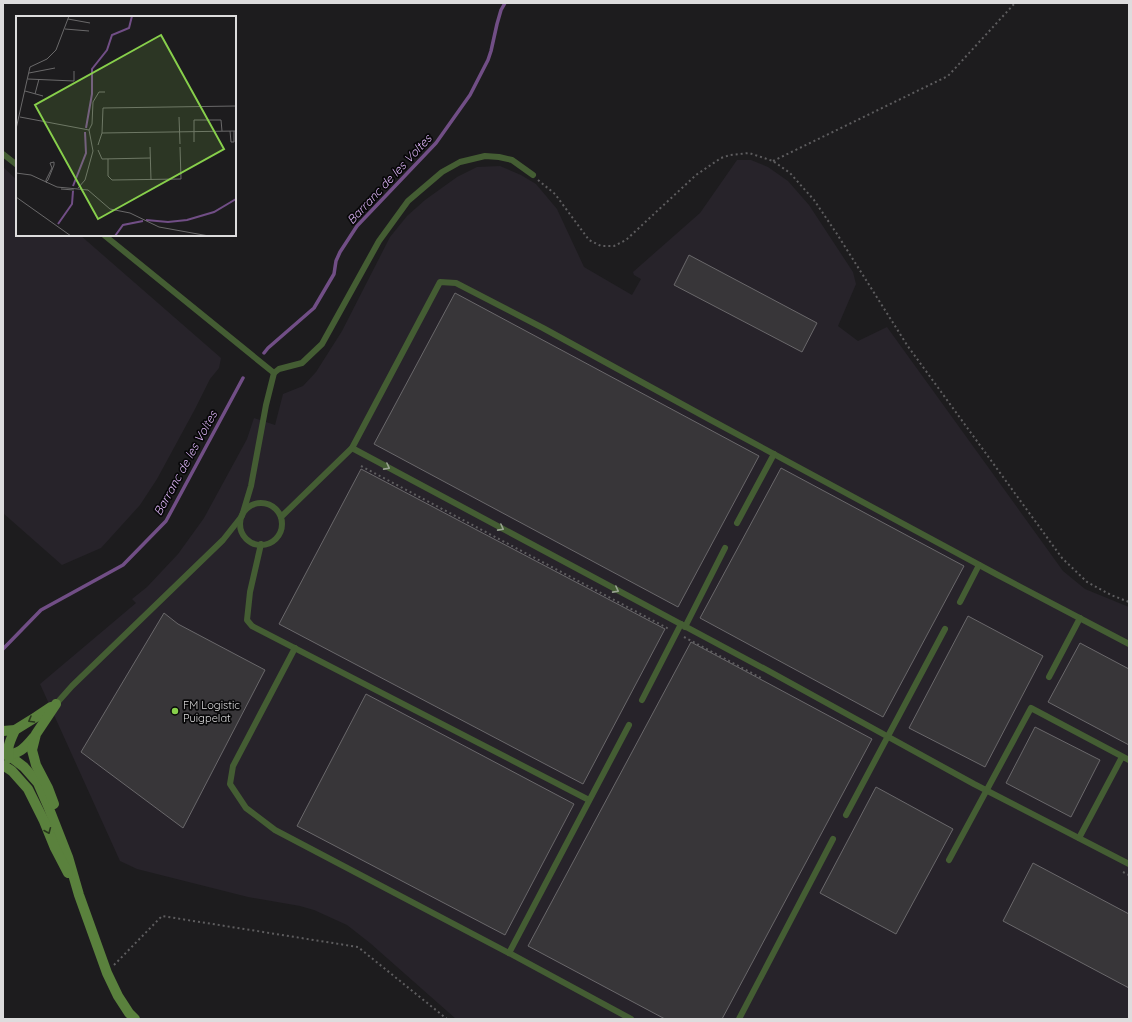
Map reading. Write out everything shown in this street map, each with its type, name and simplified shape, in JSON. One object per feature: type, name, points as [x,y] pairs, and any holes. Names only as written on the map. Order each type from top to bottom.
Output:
[{"type":"street","points":[[3,731],[15,730],[56,704]]},
{"type":"street","points":[[5,753],[14,754],[26,747],[56,704]]},
{"type":"street","points":[[5,753],[15,730]]},
{"type":"street","points":[[36,734],[32,750],[36,765],[48,788],[62,826],[64,847]]},
{"type":"street","points":[[5,753],[9,761],[33,785],[35,805]]},
{"type":"street","points":[[5,753],[24,767],[38,783],[64,847],[79,895],[107,973],[118,996],[129,1013],[135,1019]]},
{"type":"street","points":[[3,765],[12,771],[28,789],[44,821],[55,848],[79,895]]},
{"type":"lane","points":[[3,154],[16,164]]},
{"type":"lane","points":[[56,704],[72,686],[223,540],[242,516],[246,510],[251,506],[257,503],[264,503],[276,509],[282,522],[282,528],[279,535],[268,543],[254,543],[248,540],[244,535],[240,522],[242,516],[251,486],[266,405],[274,373],[279,369],[302,363],[322,344],[379,241],[408,201],[442,172],[460,162],[485,156],[499,156],[512,160],[533,175]]},
{"type":"lane","points":[[105,236],[274,373]]},
{"type":"lane","points":[[281,517],[352,448],[440,282],[456,283],[543,328],[979,565],[1129,644]]},
{"type":"lane","points":[[352,448],[775,674],[888,737],[1129,864]]},
{"type":"lane","points":[[737,523],[774,454]]},
{"type":"lane","points":[[261,544],[250,592],[247,620],[252,626],[589,800]]},
{"type":"lane","points":[[642,700],[677,633],[683,626],[725,548]]},
{"type":"lane","points":[[960,602],[979,565]]},
{"type":"lane","points":[[1049,677],[1080,618]]},
{"type":"lane","points":[[846,816],[945,629]]},
{"type":"lane","points":[[295,648],[233,766],[230,784],[246,808],[275,830],[510,953],[631,1019]]},
{"type":"lane","points":[[949,860],[1031,708],[1129,760]]},
{"type":"lane","points":[[510,953],[629,726]]},
{"type":"lane","points":[[1079,838],[1122,756]]},
{"type":"lane","points":[[739,1019],[833,839]]},
{"type":"path","points":[[773,161],[948,76],[1015,3]]},
{"type":"path","points":[[533,175],[555,194],[590,240],[601,246],[614,246],[626,240],[696,176],[721,158],[730,155],[749,153],[773,161],[790,173],[814,200],[907,345],[1062,558],[1087,582],[1111,595],[1129,602]]},
{"type":"path","points":[[361,466],[761,678]]},
{"type":"path","points":[[107,973],[162,916],[358,947],[447,1019]]},
{"type":"shaded area","points":[[737,160],[751,160],[768,167],[788,181],[809,205],[853,272],[856,284],[838,326],[858,341],[887,327],[1063,571],[1085,589],[1129,607],[1129,1019],[456,1019],[370,943],[347,925],[314,910],[300,906],[248,897],[137,869],[120,861],[40,684],[136,603],[132,599],[147,587],[178,554],[204,518],[247,439],[254,418],[275,425],[283,394],[303,386],[316,372],[342,331],[390,237],[407,216],[425,200],[457,177],[477,167],[500,166],[521,175],[536,184],[557,209],[584,267],[632,295],[641,279],[634,275],[633,272],[700,213]]},
{"type":"shaded area","points":[[3,167],[16,179],[16,236],[81,236],[221,358],[219,368],[210,379],[157,479],[140,505],[101,548],[62,565],[3,513]]},
{"type":"building","points":[[689,255],[817,323],[802,352],[674,285]]},
{"type":"building","points":[[455,293],[759,456],[678,607],[374,444]]},
{"type":"building","points":[[781,468],[964,566],[883,717],[700,618]]},
{"type":"building","points":[[361,469],[665,629],[583,784],[279,624]]},
{"type":"building","name":"FM Logistic Puigpelat","points":[[164,613],[178,624],[265,670],[183,828],[81,752]]},
{"type":"building","points":[[968,616],[1043,656],[985,767],[909,728]]},
{"type":"building","points":[[691,642],[872,739],[722,1019],[665,1019],[528,946]]},
{"type":"building","points":[[1080,643],[1129,669],[1129,745],[1048,702]]},
{"type":"building","points":[[366,694],[574,804],[505,935],[297,826]]},
{"type":"building","points":[[1035,727],[1100,760],[1071,817],[1006,783]]},
{"type":"building","points":[[876,787],[953,829],[896,934],[820,893]]},
{"type":"building","points":[[1033,863],[1129,914],[1129,988],[1003,921]]},
{"type":"waterway","name":"Barranc de les Voltes","points":[[264,353],[314,308],[334,274],[336,261],[340,252],[357,226],[436,143],[470,95],[488,60],[501,10],[505,3]]},
{"type":"waterway","name":"Barranc de les Voltes","points":[[3,649],[41,610],[123,565],[166,521],[243,378]]},
{"type":"place","name":"FM Logistic Puigpelat","points":[[175,711]]}]
